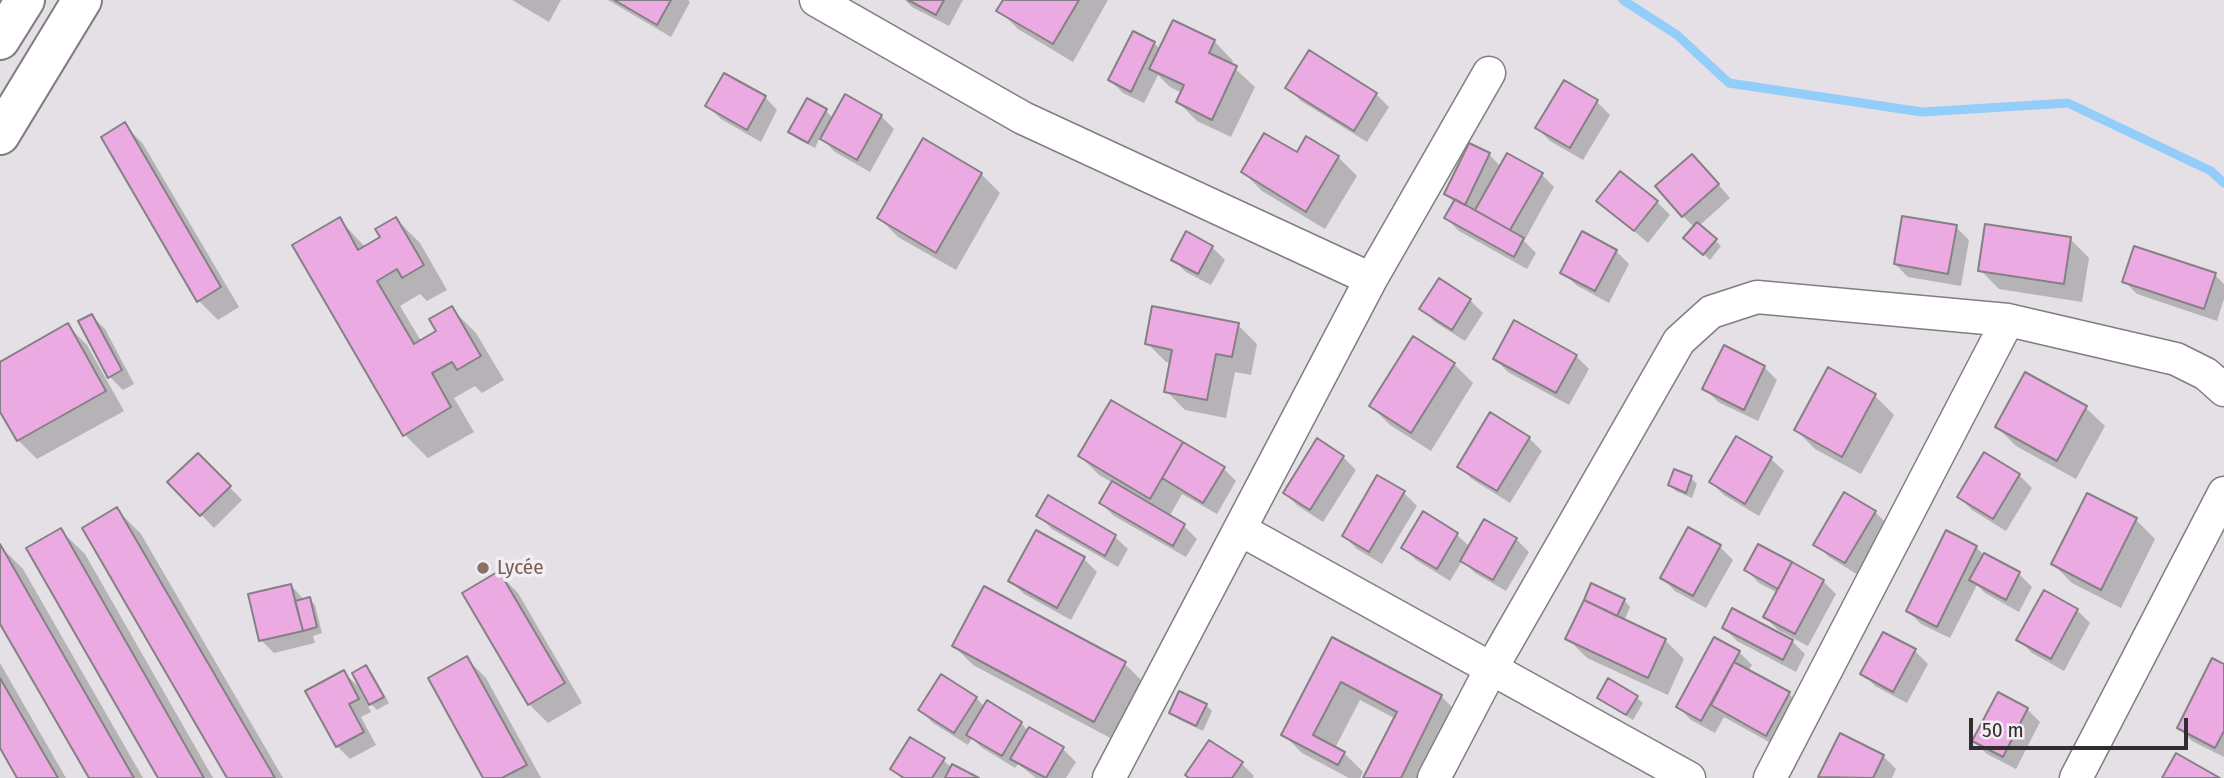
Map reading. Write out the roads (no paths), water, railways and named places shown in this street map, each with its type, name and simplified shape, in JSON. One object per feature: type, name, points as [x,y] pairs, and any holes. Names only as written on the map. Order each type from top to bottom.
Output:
[{"type":"street","points":[[0,40],[25,0]]},
{"type":"street","points":[[1,132],[82,0]]},
{"type":"street","points":[[816,0],[1023,118],[1371,279]]},
{"type":"street","points":[[1110,778],[1371,279],[1489,73]]},
{"type":"street","points":[[1434,778],[1491,669],[1679,341],[1711,312],[1756,297],[2008,320],[2176,359],[2206,374],[2224,390]]},
{"type":"street","points":[[1770,778],[2008,320]]},
{"type":"street","points":[[2076,778],[2224,493]]},
{"type":"street","points":[[1241,530],[1689,778]]},
{"type":"waterway","points":[[1623,0],[1677,35],[1729,83],[1922,112],[2068,103],[2211,171],[2224,183]]},
{"type":"place","name":"Lycée","points":[[483,568]]}]
